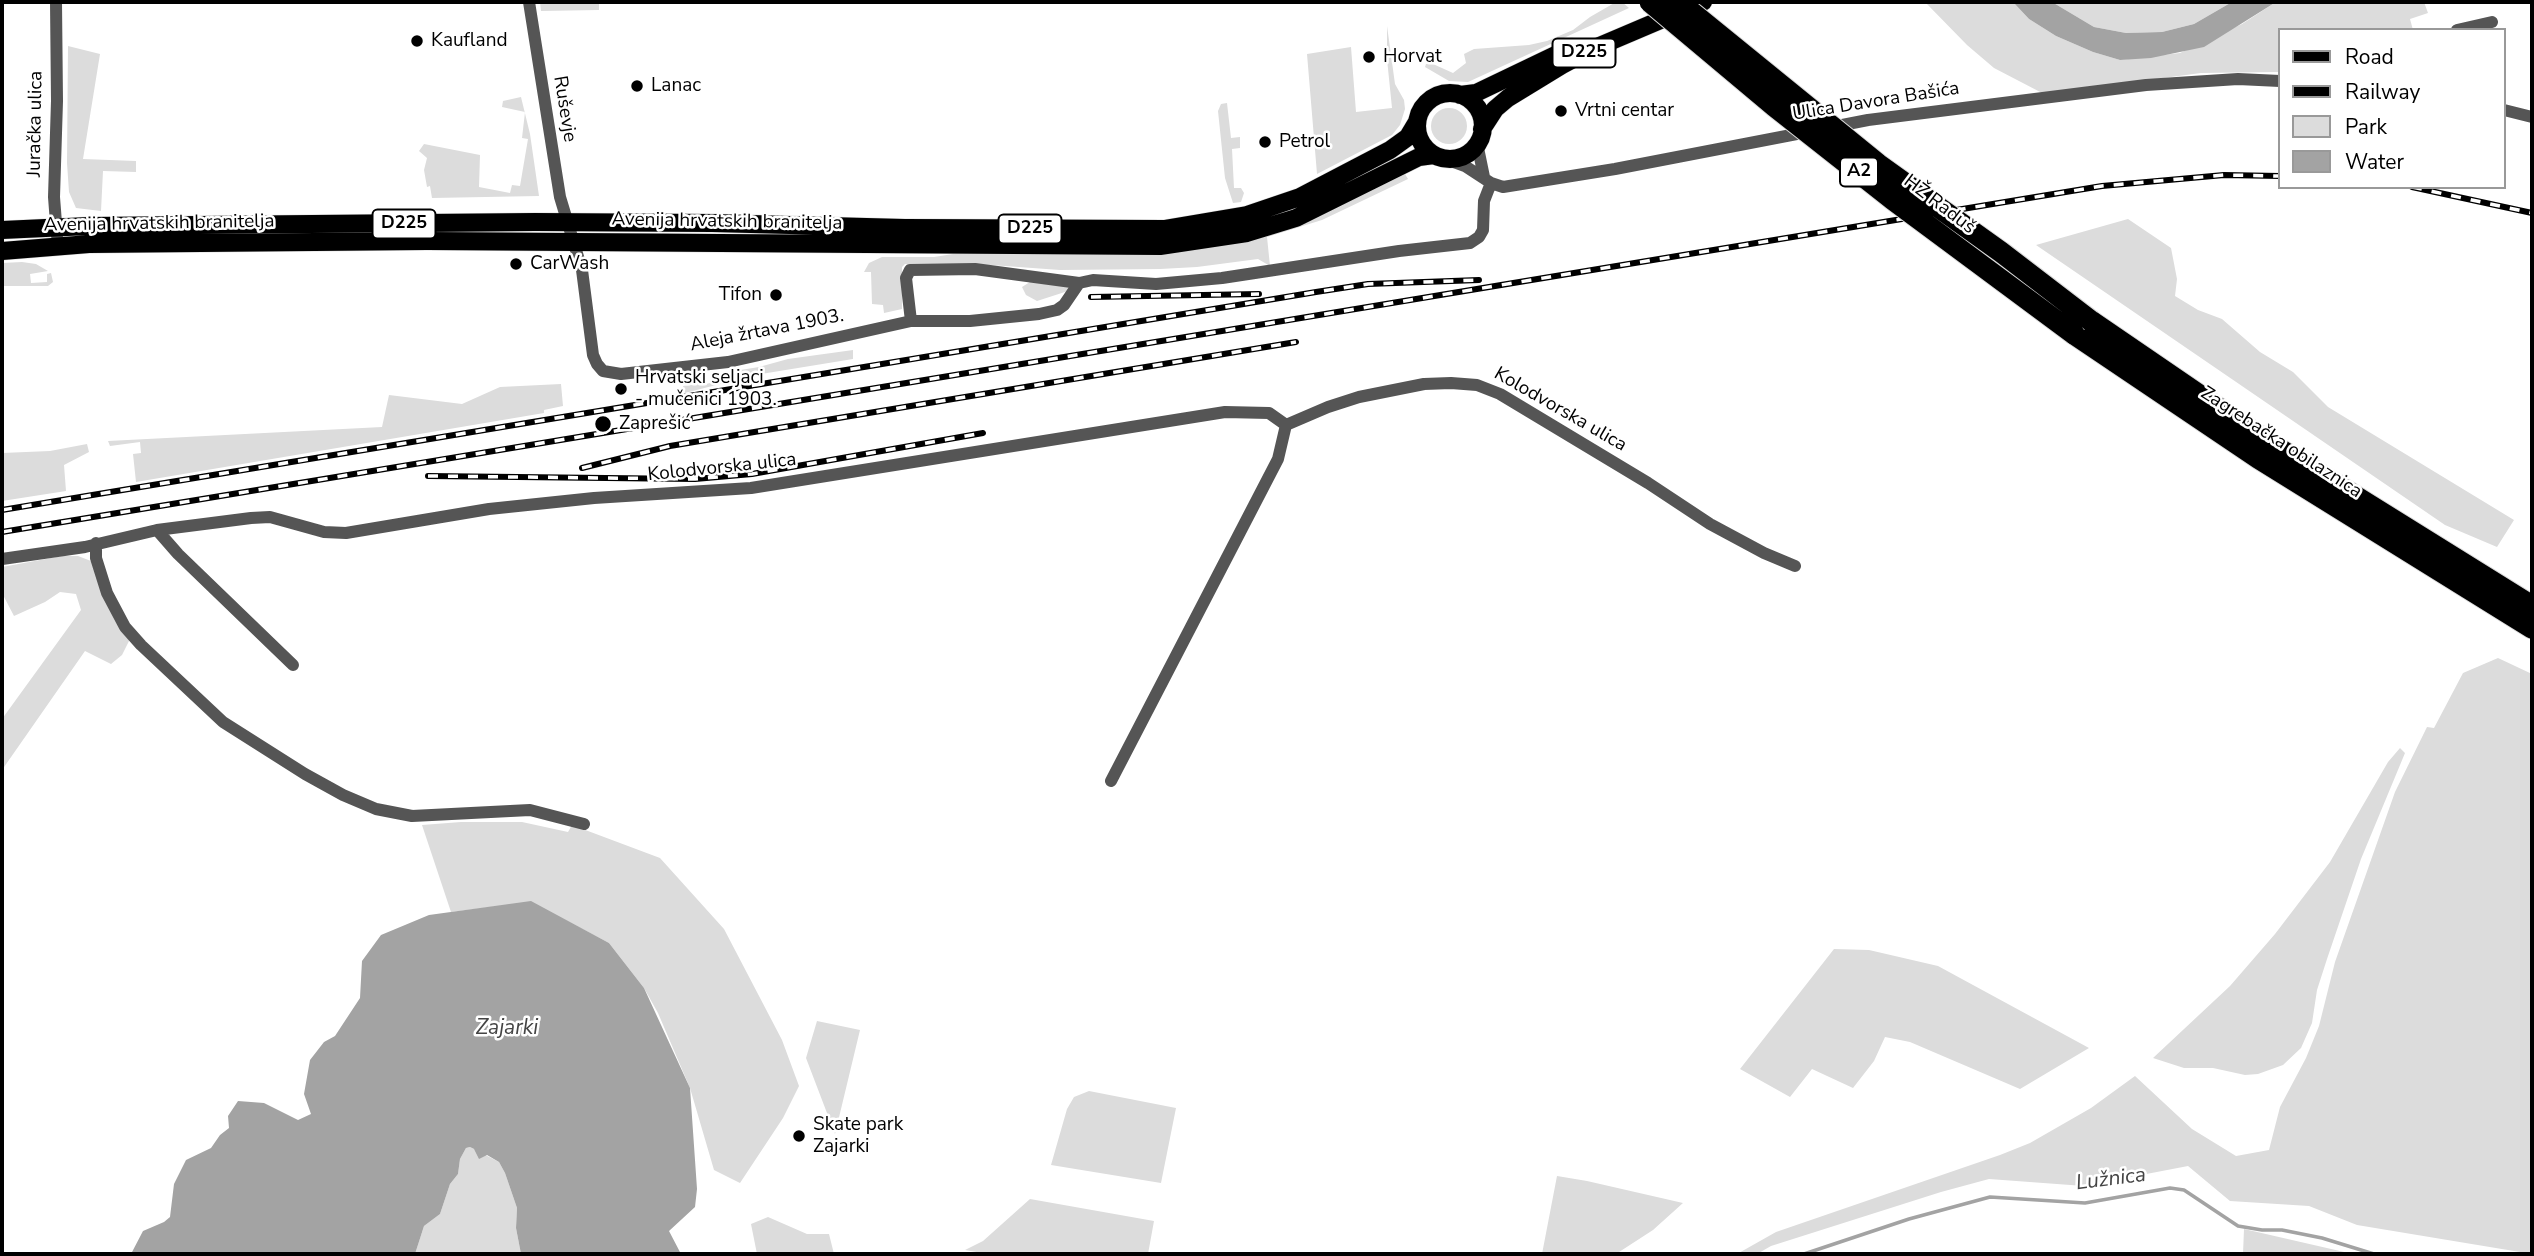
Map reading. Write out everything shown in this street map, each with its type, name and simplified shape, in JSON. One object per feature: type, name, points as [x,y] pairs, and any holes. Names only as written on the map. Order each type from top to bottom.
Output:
[{"type":"highway","name":"HŽ Raduš","points":[[1650,2],[1774,106],[1882,190],[2082,328]]},
{"type":"highway","name":"HŽ Raduš","points":[[1679,2],[1878,164],[2001,252],[2082,328]]},
{"type":"highway","name":"Zagrebačka obilaznica","points":[[2082,328],[2258,458],[2473,581]]},
{"type":"highway","name":"A2","points":[[2473,581],[2532,606]]},
{"type":"highway","name":"A2","points":[[2473,581],[2532,628]]},
{"type":"main road","name":"D225","points":[[1417,122],[1423,106],[1436,96],[1476,93],[1605,32],[1679,2]]},
{"type":"main road","name":"D225","points":[[1438,157],[1462,156],[1480,136],[1495,109],[1551,71],[1590,50],[1703,2]]},
{"type":"main road","points":[[1460,95],[1474,104],[1482,120],[1480,136]]},
{"type":"main road","name":"Avenija hrvatskih branitelja","points":[[2,230],[56,227],[566,222],[1118,230],[1189,226],[1247,215],[1277,206],[1319,188],[1360,168],[1402,142],[1413,131],[1417,122]]},
{"type":"main road","points":[[1417,122],[1420,141],[1438,157]]},
{"type":"main road","name":"Avenija hrvatskih branitelja","points":[[2,251],[129,243],[572,240],[707,244],[1160,246],[1247,233],[1296,218],[1419,157],[1438,157]]},
{"type":"street","name":"Juračka ulica","points":[[55,2],[57,90],[54,174],[58,246]]},
{"type":"street","name":"Ruševje","points":[[529,2],[545,111],[566,222]]},
{"type":"street","points":[[2466,28],[2492,22]]},
{"type":"street","name":"Ulica Davora Bašića","points":[[1438,157],[1465,166],[1503,187],[1615,169],[1868,120],[2146,85],[2238,79],[2278,81]]},
{"type":"street","points":[[2506,110],[2532,117]]},
{"type":"street","points":[[911,321],[906,278],[911,270],[975,269],[1079,283],[1093,280],[1156,284],[1222,278],[1470,243],[1479,237],[1483,230],[1488,180],[1480,136]]},
{"type":"street","name":"Aleja žrtava 1903.","points":[[566,222],[582,270],[593,355],[597,364],[607,372],[621,374],[728,362],[911,321],[970,321],[1057,310],[1064,305],[1079,283]]},
{"type":"street","name":"Kolodvorska ulica","points":[[2,559],[157,530],[270,517],[324,532],[346,533],[489,509],[594,498],[751,488],[1225,412],[1269,413],[1286,425],[1359,397],[1424,384],[1477,385],[1500,394],[1648,483],[1710,524],[1795,566]]},
{"type":"street","points":[[1111,781],[1278,459],[1286,425]]},
{"type":"street","points":[[157,530],[178,554],[293,665]]},
{"type":"street","points":[[96,543],[96,558],[107,593],[125,627],[141,645],[223,722],[305,774],[376,809],[400,814],[412,816],[530,810],[584,824]]},
{"type":"green space","points":[[540,2],[599,2],[599,10],[541,11]]},
{"type":"green space","points":[[1616,2],[1622,2],[1629,8],[1468,82],[1449,81],[1425,67],[1426,64],[1433,64],[1453,73],[1466,63],[1464,54],[1474,49],[1547,41],[1573,30]]},
{"type":"green space","points":[[1925,2],[2013,2],[2029,19],[2056,36],[2120,60],[2180,53],[2242,24],[2276,2],[2424,2],[2428,13],[2410,19],[2412,28],[2278,28],[2278,72],[2201,73],[2044,94],[1994,68]]},
{"type":"green space","points":[[2052,2],[2232,2],[2194,24],[2162,32],[2126,33],[2094,27]]},
{"type":"green space","points":[[1387,26],[1395,84],[1404,100],[1405,109],[1400,125],[1392,135],[1317,174],[1307,54],[1351,47],[1356,112],[1392,108]]},
{"type":"green space","points":[[68,46],[100,54],[83,159],[136,161],[136,172],[103,171],[101,211],[76,208],[69,192]]},
{"type":"green space","points":[[521,97],[525,112],[502,107],[503,101]]},
{"type":"green space","points":[[1227,103],[1231,138],[1240,137],[1240,148],[1232,149],[1234,188],[1241,188],[1244,193],[1241,202],[1233,203],[1225,178],[1218,111],[1221,104]]},
{"type":"green space","points":[[1449,108],[1462,113],[1467,126],[1462,139],[1449,144],[1436,139],[1431,126],[1436,113]]},
{"type":"green space","points":[[525,113],[539,196],[432,198],[424,170],[427,158],[419,151],[424,144],[480,155],[479,187],[510,193],[512,185],[520,186],[528,139],[522,138]]},
{"type":"green space","points":[[1405,174],[1408,179],[1322,220],[1267,237],[1270,266],[1258,259],[1160,269],[1060,270],[991,265],[905,264],[902,267],[902,309],[884,313],[883,305],[872,304],[871,272],[864,272],[869,263],[882,257],[934,257],[966,252],[998,252],[1313,218]]},
{"type":"green space","points":[[2128,219],[2171,248],[2177,279],[2175,296],[2198,310],[2222,319],[2260,352],[2293,372],[2328,407],[2514,520],[2497,547],[2445,525],[2036,245]]},
{"type":"green space","points":[[2,263],[36,264],[48,271],[30,274],[31,283],[47,282],[47,274],[51,273],[53,282],[48,286],[2,286]]},
{"type":"green space","points":[[1033,280],[1068,285],[1068,291],[1037,301],[1026,295],[1022,287]]},
{"type":"green space","points":[[853,350],[853,359],[755,375],[685,393],[683,386],[698,384],[697,377],[703,376],[706,384],[718,381],[716,374],[788,359]]},
{"type":"green space","points":[[561,384],[563,406],[544,410],[544,413],[136,482],[133,454],[141,453],[140,442],[110,446],[108,441],[382,427],[389,395],[462,404],[500,387]]},
{"type":"green space","points":[[87,444],[89,452],[64,465],[66,491],[2,501],[2,453],[50,451]]},
{"type":"green space","points":[[62,556],[78,556],[91,561],[130,639],[122,655],[111,664],[85,651],[2,770],[2,719],[81,610],[76,594],[60,592],[14,616],[2,593],[2,567]]},
{"type":"green space","points":[[2498,658],[2532,674],[2532,1254],[2357,1225],[2309,1206],[2230,1201],[2188,1166],[2084,1186],[1989,1179],[1771,1246],[1757,1254],[1737,1254],[1776,1232],[2030,1143],[2091,1108],[2135,1076],[2192,1129],[2236,1156],[2269,1150],[2280,1107],[2306,1058],[2319,1026],[2335,962],[2395,792],[2427,727],[2434,728],[2463,673]]},
{"type":"green space","points":[[2400,748],[2405,753],[2361,859],[2317,990],[2312,1023],[2301,1048],[2283,1065],[2258,1074],[2245,1075],[2213,1068],[2184,1068],[2153,1058],[2230,986],[2275,934],[2330,862],[2388,762]]},
{"type":"green space","points":[[522,822],[568,832],[572,825],[660,858],[724,929],[782,1040],[799,1086],[783,1118],[740,1183],[714,1170],[690,1088],[658,1013],[644,988],[609,943],[531,902],[451,912],[422,825]]},
{"type":"green space","points":[[1834,949],[1869,950],[1938,966],[2089,1048],[2020,1089],[1910,1042],[1885,1037],[1874,1061],[1853,1088],[1812,1069],[1790,1097],[1740,1069]]},
{"type":"green space","points":[[817,1021],[860,1030],[835,1134],[806,1058]]},
{"type":"green space","points":[[1089,1091],[1176,1108],[1161,1183],[1051,1165],[1067,1109],[1074,1097]]},
{"type":"green space","points":[[470,1147],[499,1162],[505,1173],[517,1208],[516,1228],[521,1254],[415,1254],[424,1226],[440,1214],[450,1184],[458,1174],[460,1159],[466,1148]]},
{"type":"green space","points":[[1557,1176],[1683,1203],[1653,1230],[1616,1254],[1542,1254]]},
{"type":"green space","points":[[1030,1199],[1154,1221],[1148,1254],[988,1254],[965,1250],[983,1241]]},
{"type":"green space","points":[[768,1217],[807,1234],[829,1234],[834,1254],[757,1254],[751,1224]]},
{"type":"green space","points":[[2244,1229],[2353,1254],[2243,1254]]},
{"type":"water","points":[[2013,2],[2052,2],[2094,27],[2126,33],[2162,32],[2194,24],[2232,2],[2276,2],[2204,47],[2151,58],[2120,60],[2056,36],[2029,19]]},
{"type":"water","name":"Zajarki","points":[[531,901],[609,943],[644,988],[690,1088],[697,1189],[695,1207],[669,1231],[681,1254],[521,1254],[516,1228],[517,1208],[505,1173],[499,1162],[487,1155],[479,1159],[470,1147],[466,1148],[460,1159],[458,1174],[450,1184],[440,1214],[424,1226],[415,1254],[131,1254],[143,1231],[170,1217],[174,1184],[186,1160],[211,1148],[229,1128],[228,1116],[238,1101],[264,1103],[298,1120],[311,1114],[304,1094],[310,1060],[324,1042],[335,1036],[360,998],[362,961],[381,935],[429,915]]},
{"type":"waterway","name":"Lužnica","points":[[1804,1254],[1909,1219],[1990,1197],[2085,1203],[2170,1188],[2184,1190],[2238,1226],[2282,1230],[2322,1238],[2374,1254]]},
{"type":"railway","points":[[2,532],[2102,186],[2224,175],[2278,176]]},
{"type":"railway","points":[[2421,189],[2532,213]]},
{"type":"railway","points":[[2,510],[1316,292],[1368,284],[1479,280]]},
{"type":"railway","points":[[1091,297],[1259,294]]},
{"type":"railway","points":[[582,468],[670,446],[1296,342]]},
{"type":"railway","points":[[428,476],[695,479],[752,474],[983,433]]},
{"type":"place","name":"Kaufland","points":[[417,41]]},
{"type":"place","name":"Horvat","points":[[1369,57]]},
{"type":"place","name":"Lanac","points":[[637,86]]},
{"type":"place","name":"Vrtni centar","points":[[1561,111]]},
{"type":"place","name":"Petrol","points":[[1265,142]]},
{"type":"place","name":"CarWash","points":[[516,264]]},
{"type":"place","name":"Tifon","points":[[776,295]]},
{"type":"place","name":"Hrvatski seljaci - mučenici 1903.","points":[[621,389]]},
{"type":"place","name":"Zaprešić","points":[[603,424]]},
{"type":"place","name":"Skate park Zajarki","points":[[799,1136]]}]
